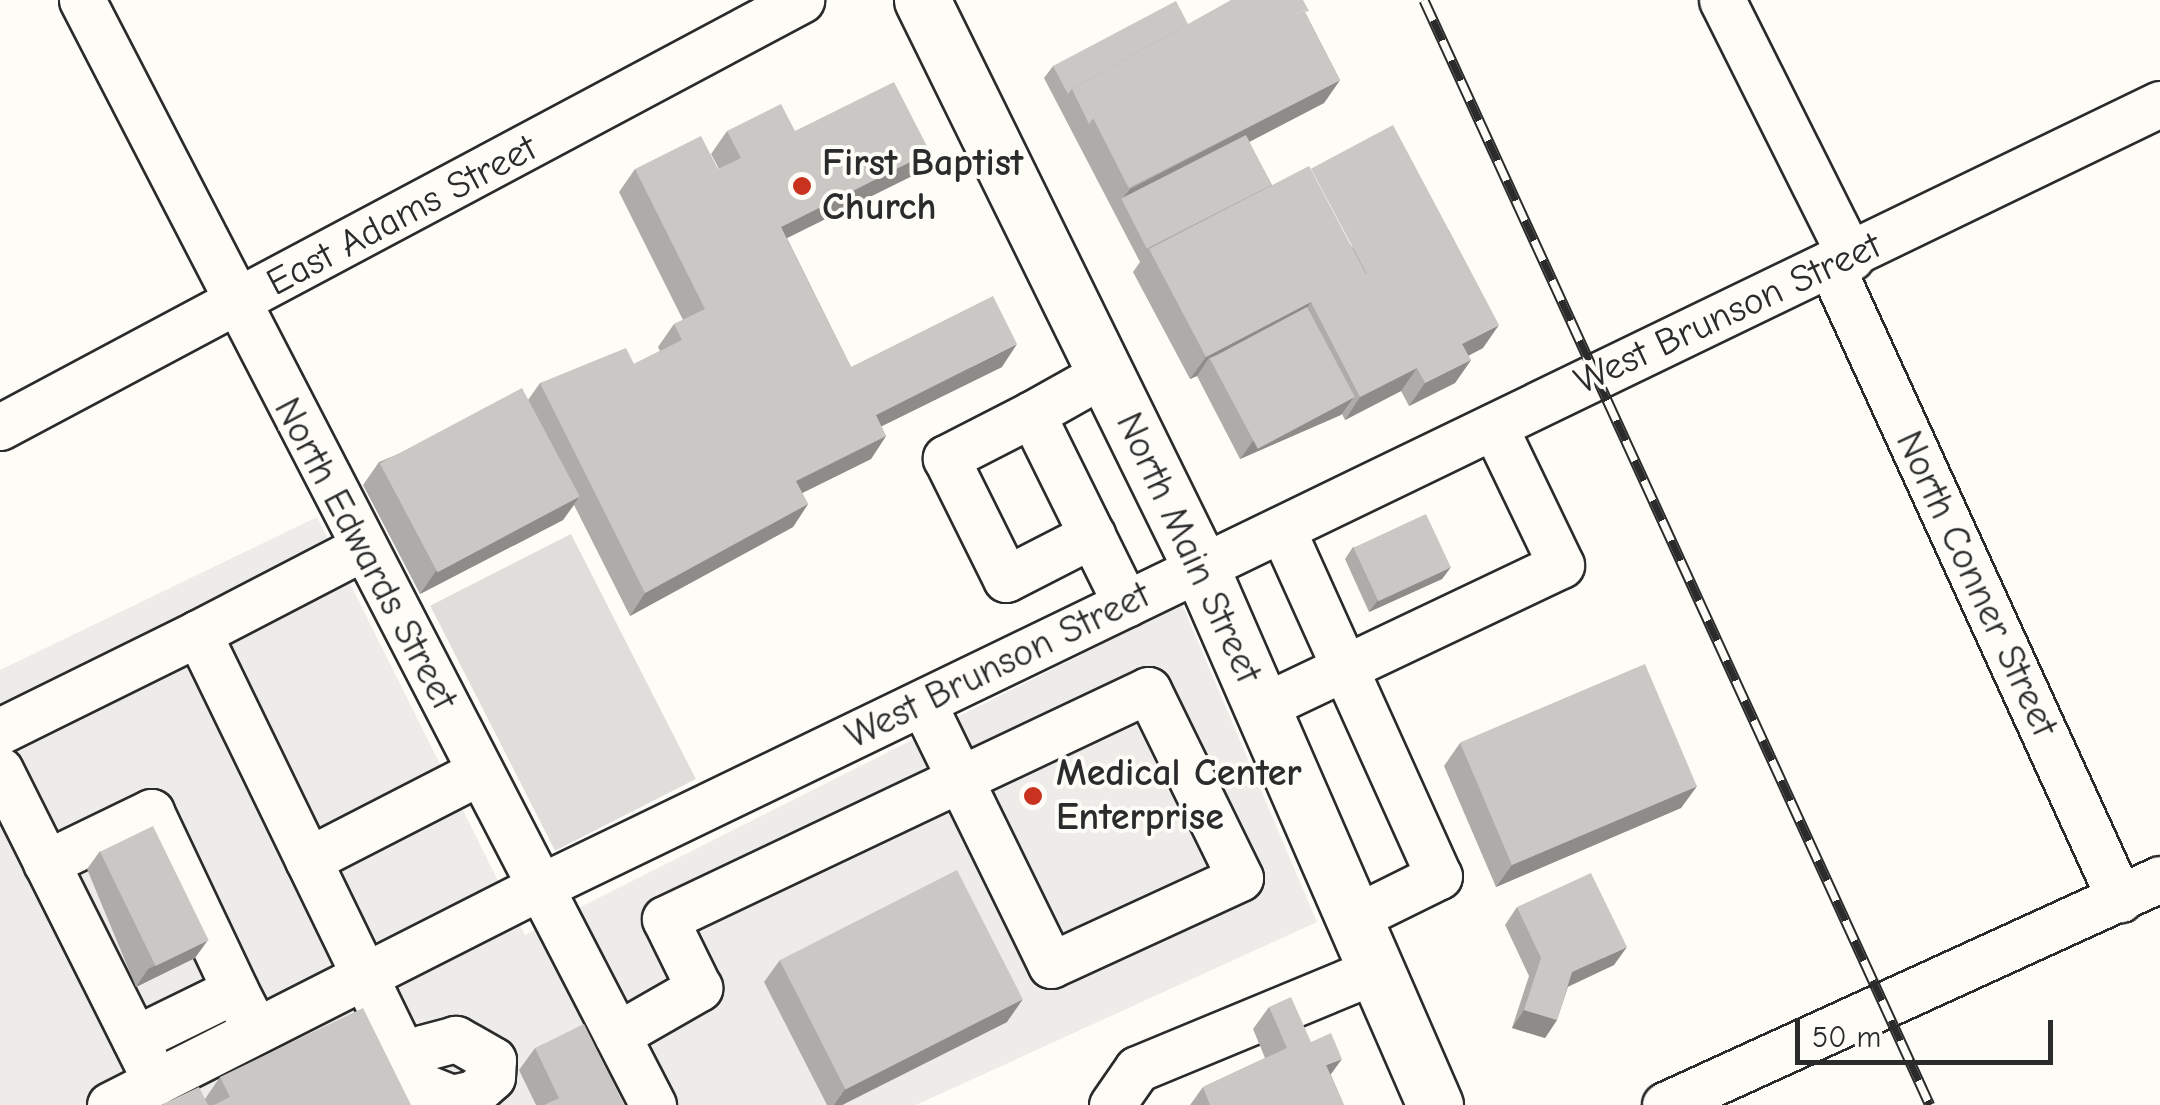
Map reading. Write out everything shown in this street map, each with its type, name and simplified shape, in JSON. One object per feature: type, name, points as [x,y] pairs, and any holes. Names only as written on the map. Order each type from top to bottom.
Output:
[{"type":"main road","name":"North Main Street","points":[[922,0],[1201,568],[1435,1105]]},
{"type":"street","name":"North Edwards Street","points":[[82,0],[234,306],[652,1105]]},
{"type":"street","name":"East Adams Street","points":[[0,427],[234,306],[801,0]]},
{"type":"street","name":"North Conner Street","points":[[1722,0],[2120,899]]},
{"type":"street","name":"West Brunson Street","points":[[110,1105],[540,887],[1494,426],[1841,263],[2160,104]]},
{"type":"street","points":[[1092,534],[1006,579],[946,458],[1105,373]]},
{"type":"street","points":[[1032,414],[1126,604]]},
{"type":"street","points":[[1262,707],[1560,566],[1494,426]]},
{"type":"street","points":[[1282,529],[1439,876],[1354,918]]},
{"type":"street","points":[[0,731],[362,548]]},
{"type":"street","points":[[198,633],[409,1063]]},
{"type":"street","points":[[616,1035],[699,988],[664,920],[960,779],[1148,690],[1240,878],[1051,965],[960,779],[922,702]]},
{"type":"street","points":[[0,770],[156,1082]]},
{"type":"street","points":[[308,860],[479,772]]},
{"type":"street","points":[[46,863],[151,812],[256,1030]]},
{"type":"street","points":[[1665,1105],[1882,999],[2160,879]]},
{"type":"street","points":[[1112,1105],[1137,1069],[1376,970]]},
{"type":"street","points":[[135,1039],[234,990]]},
{"type":"shaded area","name":"Medical Center Enterprise","points":[[317,517],[525,935],[1182,604],[1317,922],[916,1105],[0,1105],[0,670]]},
{"type":"shaded area","points":[[571,534],[696,779],[555,851],[430,606]]},
{"type":"building","points":[[1231,0],[1303,0],[1309,11],[1304,10],[1089,124],[1072,89]]},
{"type":"building","points":[[1176,1],[1188,24],[1068,94],[1053,66]]},
{"type":"building","points":[[1304,10],[1340,80],[1129,188],[1093,118]]},
{"type":"building","points":[[894,82],[930,152],[781,227],[851,367],[993,296],[1017,344],[876,415],[886,436],[796,481],[808,504],[645,593],[540,383],[626,348],[634,364],[682,340],[674,324],[705,309],[635,169],[701,136],[718,169],[741,158],[727,131],[781,104],[795,131]]},
{"type":"building","points":[[1393,125],[1449,231],[1367,275],[1311,169]]},
{"type":"building","points":[[1246,135],[1271,185],[1147,248],[1121,199]]},
{"type":"building","points":[[1309,166],[1366,274],[1449,230],[1499,325],[1462,344],[1471,360],[1425,383],[1417,368],[1360,397],[1311,302],[1206,357],[1149,249]]},
{"type":"building","points":[[1307,307],[1355,397],[1258,449],[1210,359]]},
{"type":"building","points":[[522,388],[580,497],[438,572],[380,464]]},
{"type":"building","points":[[1426,514],[1451,567],[1378,601],[1353,548]]},
{"type":"building","points":[[1645,664],[1697,786],[1512,865],[1460,743]]},
{"type":"building","points":[[153,826],[209,940],[156,966],[100,852]]},
{"type":"building","points":[[957,870],[1023,999],[846,1090],[780,960]]},
{"type":"building","points":[[1591,873],[1627,947],[1572,972],[1557,1020],[1524,1010],[1541,958],[1517,907]]},
{"type":"building","points":[[1291,997],[1311,1042],[1331,1033],[1342,1059],[1326,1065],[1344,1105],[1210,1105],[1203,1087],[1287,1048],[1269,1007]]},
{"type":"building","points":[[363,1008],[411,1105],[214,1105],[230,1097],[220,1077]]},
{"type":"building","points":[[584,1024],[624,1105],[544,1105],[559,1098],[535,1048]]},
{"type":"building","points":[[199,1087],[208,1105],[161,1105]]},
{"type":"railway","points":[[1424,0],[1930,1105]]},
{"type":"place","name":"First Baptist Church","points":[[802,186]]},
{"type":"place","name":"Medical Center Enterprise","points":[[1033,796]]}]
